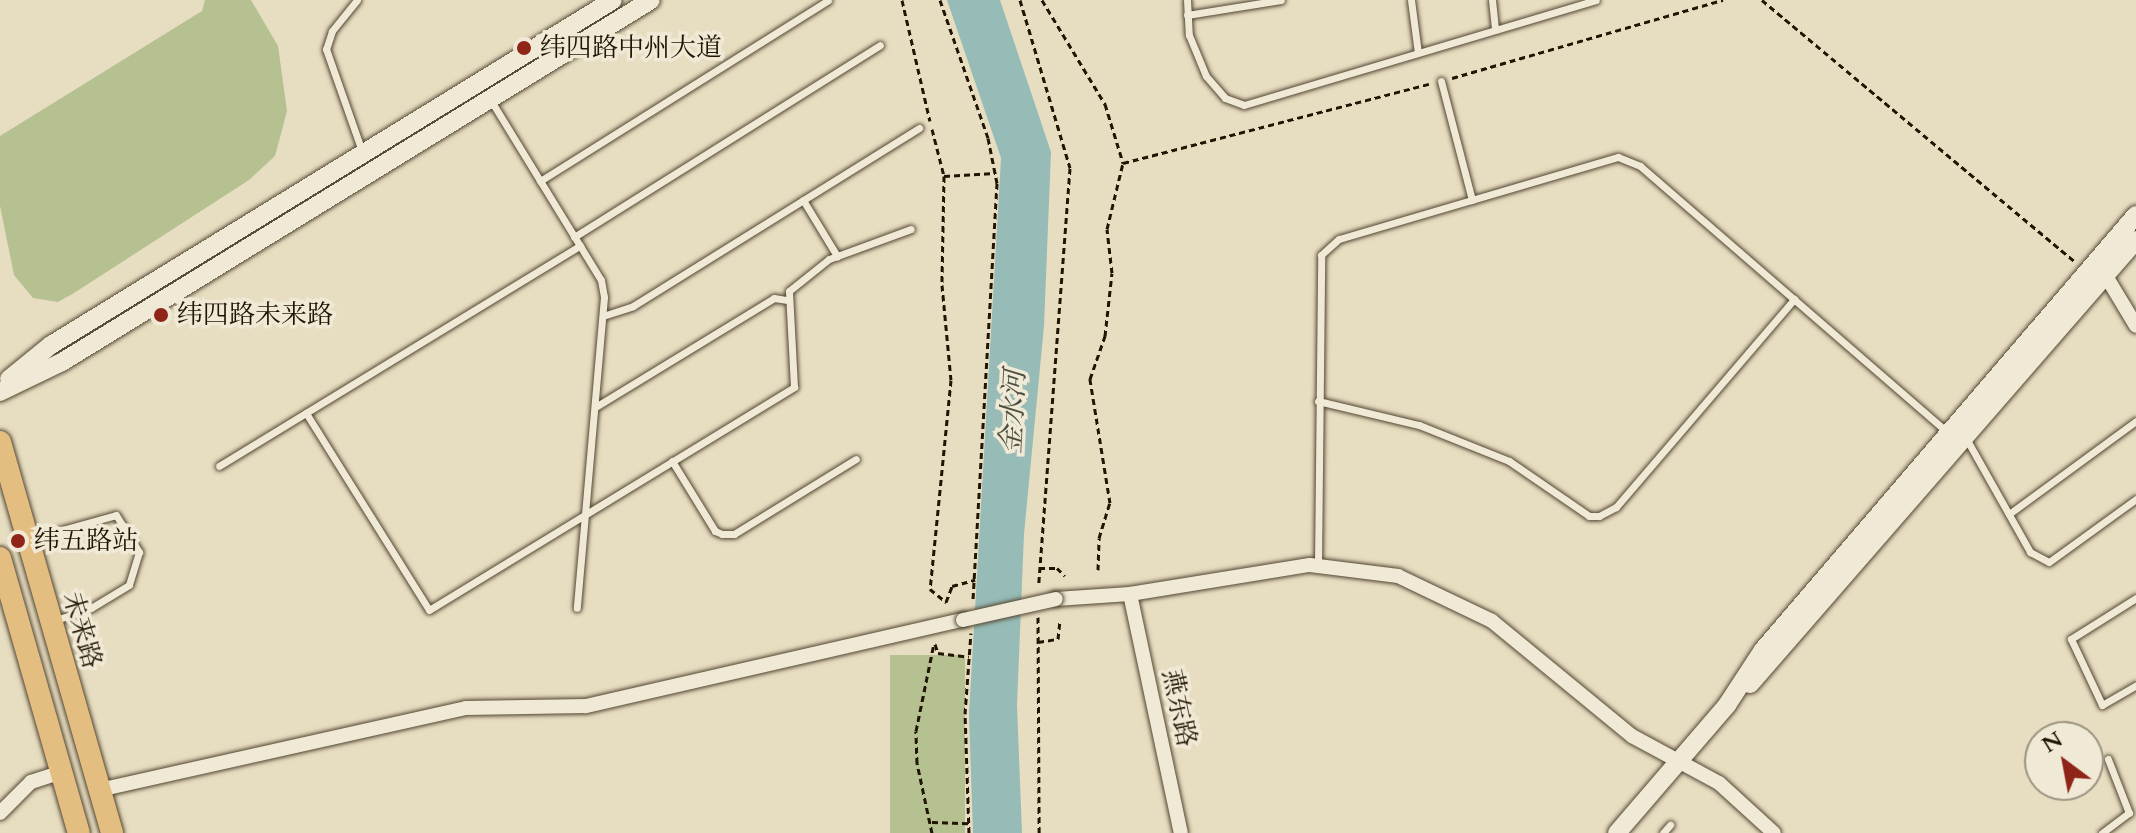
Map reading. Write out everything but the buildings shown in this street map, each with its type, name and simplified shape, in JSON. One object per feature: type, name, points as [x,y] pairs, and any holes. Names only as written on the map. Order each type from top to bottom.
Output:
[{"type":"main road","name":"未来路","points":[[0,442],[112,833]]},
{"type":"main road","points":[[0,558],[79,833]]},
{"type":"street","points":[[0,389],[51,345],[613,0]]},
{"type":"street","points":[[0,389],[62,362],[651,0]]},
{"type":"street","points":[[1617,833],[1727,705],[1775,661],[1957,436],[2097,274],[2136,215]]},
{"type":"street","points":[[2097,274],[2136,240]]},
{"type":"street","points":[[2097,274],[2136,326]]},
{"type":"street","points":[[99,790],[466,708],[586,706],[1056,599],[1130,594],[1318,565],[1398,576],[1492,621],[1632,736],[1719,783],[1774,833]]},
{"type":"street","name":"燕东路","points":[[1130,594],[1181,833]]},
{"type":"street","points":[[0,813],[31,782],[61,772]]},
{"type":"lane","points":[[357,0],[332,31],[326,49],[363,153]]},
{"type":"lane","points":[[540,181],[828,0]]},
{"type":"lane","points":[[1187,0],[1187,15],[1206,76],[1225,98],[1244,105],[1596,0]]},
{"type":"lane","points":[[1187,15],[1281,0]]},
{"type":"lane","points":[[1411,0],[1418,53]]},
{"type":"lane","points":[[1492,0],[1495,30]]},
{"type":"lane","points":[[574,237],[880,45]]},
{"type":"lane","points":[[1441,81],[1472,200]]},
{"type":"lane","points":[[490,99],[601,280],[606,315],[577,608]]},
{"type":"lane","points":[[606,315],[633,306],[919,128]]},
{"type":"lane","points":[[1318,565],[1321,255],[1339,239],[1628,158],[1957,436],[2009,514],[2030,552],[2049,562],[2136,499]]},
{"type":"lane","points":[[803,200],[837,256]]},
{"type":"lane","points":[[306,413],[429,610],[794,387],[786,300],[797,283],[837,256],[911,229]]},
{"type":"lane","points":[[219,466],[580,246]]},
{"type":"lane","points":[[597,406],[774,298],[786,300]]},
{"type":"lane","points":[[1318,401],[1419,425],[1509,461],[1589,516],[1599,516],[1616,507],[1794,299]]},
{"type":"lane","points":[[2009,514],[2136,421]]},
{"type":"lane","points":[[672,461],[715,531],[734,534],[856,459]]},
{"type":"lane","points":[[28,540],[104,514],[116,515],[136,540],[138,561],[129,585],[91,608],[51,622]]},
{"type":"lane","points":[[2136,598],[2071,639],[2102,705],[2136,685]]},
{"type":"lane","points":[[2102,833],[2129,813],[2108,759]]},
{"type":"lane","points":[[1663,833],[1670,825]]},
{"type":"path","points":[[902,0],[944,176],[942,285],[951,380],[930,589],[946,602],[952,586],[975,580]]},
{"type":"path","points":[[940,0],[995,173],[975,580],[969,619],[969,833]]},
{"type":"path","points":[[1020,0],[1070,168],[1038,598]]},
{"type":"path","points":[[1762,0],[2097,274]]},
{"type":"path","points":[[1098,570],[1099,538],[1110,503],[1090,379],[1105,336],[1112,273],[1107,229],[1123,163]]},
{"type":"path","points":[[944,176],[995,173]]},
{"type":"path","points":[[1039,568],[1057,568],[1065,576]]},
{"type":"path","points":[[1038,613],[1039,833]]},
{"type":"path","points":[[1038,642],[1058,639],[1060,621]]},
{"type":"path","points":[[932,833],[917,763],[916,731],[934,643],[938,653],[969,657]]},
{"type":"path","points":[[932,822],[968,823]]},
{"type":"green space","points":[[205,0],[251,0],[278,46],[287,111],[275,156],[249,180],[74,293],[58,302],[33,298],[14,275],[0,206],[0,136],[202,11]]},
{"type":"green space","points":[[890,655],[965,655],[965,833],[890,833]]},
{"type":"water","name":"金水河","points":[[947,0],[1000,0],[1051,152],[1044,326],[1024,534],[1017,705],[1022,833],[973,833],[969,714],[1001,158]]},
{"type":"place","name":"纬四路中州大道","points":[[524,48]]},
{"type":"place","name":"纬四路未来路","points":[[161,315]]},
{"type":"place","name":"纬五路站","points":[[18,541]]}]
